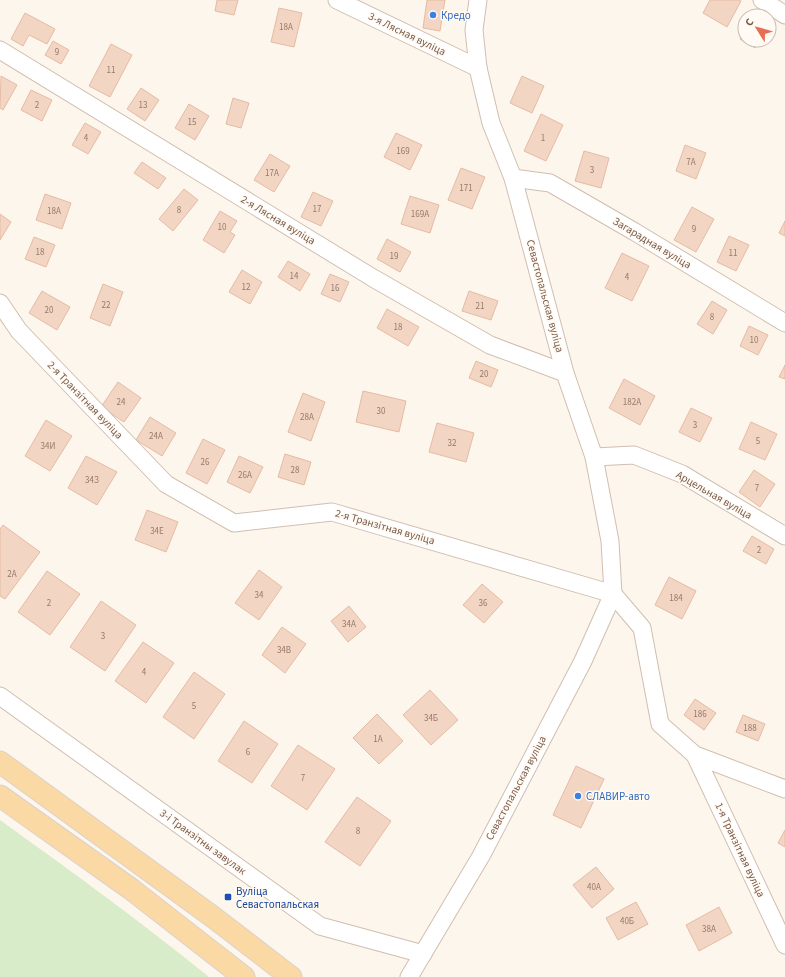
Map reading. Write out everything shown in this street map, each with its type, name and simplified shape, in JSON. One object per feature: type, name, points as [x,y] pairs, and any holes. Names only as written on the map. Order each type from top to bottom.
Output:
[{"type":"main road","points":[[0,762],[212,917],[291,977]]},
{"type":"main road","points":[[0,796],[131,889],[244,977]]},
{"type":"street","name":"3-я Лясная вуліца","points":[[337,0],[478,68]]},
{"type":"street","name":"Севастопальская вуліца","points":[[409,977],[484,849],[583,661],[613,594],[610,541],[594,457],[565,373],[513,178],[491,123],[478,68],[474,30],[478,0]]},
{"type":"street","points":[[762,0],[785,15]]},
{"type":"street","name":"2-я Лясная вуліца","points":[[0,50],[373,278],[483,342],[565,373]]},
{"type":"street","name":"Загарадная вуліца","points":[[513,178],[550,183],[635,232],[785,323]]},
{"type":"street","name":"2-я Транзітная вуліца","points":[[0,303],[19,331],[166,484],[234,523],[332,512],[613,594]]},
{"type":"street","name":"Арцельная вуліца","points":[[594,457],[634,455],[682,474],[785,536]]},
{"type":"street","points":[[613,594],[642,628],[660,724],[695,755],[785,789]]},
{"type":"street","name":"3-і Транзітны завулак","points":[[0,696],[320,926],[423,954]]},
{"type":"street","name":"1-я Транзітная вуліца","points":[[695,755],[785,945]]},
{"type":"green space","points":[[0,820],[158,936],[209,977],[0,977]]},
{"type":"building","points":[[217,0],[238,0],[234,15],[215,11]]},
{"type":"building","points":[[427,0],[445,0],[440,31],[423,28]]},
{"type":"building","points":[[710,0],[741,1],[727,27],[703,13]]},
{"type":"building","points":[[279,8],[302,13],[294,47],[271,42]]},
{"type":"building","points":[[25,13],[55,29],[47,44],[29,35],[23,46],[11,39]]},
{"type":"building","points":[[53,41],[69,50],[61,64],[45,55]]},
{"type":"building","points":[[111,44],[132,55],[110,97],[89,86]]},
{"type":"building","points":[[1,76],[17,85],[3,110],[0,108]]},
{"type":"building","points":[[522,76],[544,86],[532,113],[510,103]]},
{"type":"building","points":[[141,88],[159,100],[145,121],[127,109]]},
{"type":"building","points":[[31,90],[52,100],[42,121],[21,110]]},
{"type":"building","points":[[233,98],[249,103],[241,128],[226,124]]},
{"type":"building","points":[[189,104],[209,116],[195,140],[175,128]]},
{"type":"building","points":[[541,114],[563,125],[546,161],[524,151]]},
{"type":"building","points":[[85,123],[101,132],[88,154],[72,145]]},
{"type":"building","points":[[396,133],[422,145],[410,170],[384,157]]},
{"type":"building","points":[[685,145],[706,153],[696,179],[676,171]]},
{"type":"building","points":[[584,151],[609,158],[601,188],[575,181]]},
{"type":"building","points":[[270,154],[290,166],[274,192],[254,180]]},
{"type":"building","points":[[142,162],[166,178],[158,189],[134,173]]},
{"type":"building","points":[[461,168],[485,177],[472,209],[448,200]]},
{"type":"building","points":[[184,189],[198,200],[173,231],[159,219]]},
{"type":"building","points":[[313,192],[333,201],[321,226],[301,217]]},
{"type":"building","points":[[45,194],[71,203],[62,229],[36,220]]},
{"type":"building","points":[[410,196],[439,205],[430,233],[401,224]]},
{"type":"building","points":[[692,207],[714,219],[696,252],[674,240]]},
{"type":"building","points":[[220,211],[237,221],[230,232],[235,235],[224,253],[203,240]]},
{"type":"building","points":[[0,214],[11,222],[0,240]]},
{"type":"building","points":[[785,221],[785,236],[779,233]]},
{"type":"building","points":[[729,236],[749,245],[736,271],[717,262]]},
{"type":"building","points":[[34,237],[55,245],[46,267],[25,259]]},
{"type":"building","points":[[387,239],[411,252],[400,272],[377,259]]},
{"type":"building","points":[[622,253],[649,266],[632,301],[605,288]]},
{"type":"building","points":[[288,261],[310,274],[300,291],[278,277]]},
{"type":"building","points":[[242,270],[262,282],[250,304],[229,292]]},
{"type":"building","points":[[330,274],[349,282],[340,302],[321,294]]},
{"type":"building","points":[[103,284],[123,292],[110,326],[90,318]]},
{"type":"building","points":[[42,291],[70,307],[57,330],[29,313]]},
{"type":"building","points":[[469,291],[498,301],[491,320],[462,311]]},
{"type":"building","points":[[712,301],[727,310],[713,334],[697,324]]},
{"type":"building","points":[[387,309],[419,327],[408,346],[377,328]]},
{"type":"building","points":[[749,326],[768,335],[758,355],[740,346]]},
{"type":"building","points":[[476,361],[498,370],[491,387],[469,378]]},
{"type":"building","points":[[785,365],[785,379],[779,377]]},
{"type":"building","points":[[624,379],[655,396],[640,425],[609,408]]},
{"type":"building","points":[[118,382],[141,398],[124,422],[101,407]]},
{"type":"building","points":[[363,391],[406,401],[399,432],[356,422]]},
{"type":"building","points":[[303,393],[325,402],[311,441],[288,432]]},
{"type":"building","points":[[691,408],[712,418],[700,442],[679,432]]},
{"type":"building","points":[[150,417],[176,433],[162,456],[136,440]]},
{"type":"building","points":[[46,420],[72,436],[50,471],[25,456]]},
{"type":"building","points":[[751,422],[777,434],[765,460],[739,449]]},
{"type":"building","points":[[437,423],[474,433],[466,462],[429,452]]},
{"type":"building","points":[[203,439],[225,450],[207,484],[186,473]]},
{"type":"building","points":[[285,454],[311,462],[304,485],[278,477]]},
{"type":"building","points":[[86,456],[117,472],[97,505],[68,488]]},
{"type":"building","points":[[239,456],[263,467],[250,493],[227,482]]},
{"type":"building","points":[[754,470],[775,484],[760,507],[739,492]]},
{"type":"building","points":[[147,510],[178,522],[166,552],[135,540]]},
{"type":"building","points":[[3,525],[40,552],[5,599],[0,596],[0,529]]},
{"type":"building","points":[[752,536],[774,549],[766,564],[743,551]]},
{"type":"building","points":[[259,570],[282,587],[259,620],[235,603]]},
{"type":"building","points":[[47,571],[80,594],[50,635],[18,612]]},
{"type":"building","points":[[669,577],[696,591],[682,619],[655,605]]},
{"type":"building","points":[[482,584],[503,602],[484,623],[463,605]]},
{"type":"building","points":[[101,601],[136,625],[105,671],[70,647]]},
{"type":"building","points":[[349,606],[366,627],[348,642],[331,621]]},
{"type":"building","points":[[282,627],[306,644],[285,673],[262,655]]},
{"type":"building","points":[[143,642],[174,663],[146,703],[115,681]]},
{"type":"building","points":[[194,672],[225,694],[194,739],[163,717]]},
{"type":"building","points":[[430,690],[458,720],[431,745],[403,715]]},
{"type":"building","points":[[695,699],[716,713],[704,730],[684,715]]},
{"type":"building","points":[[377,714],[403,741],[379,764],[353,738]]},
{"type":"building","points":[[743,715],[765,724],[758,741],[736,732]]},
{"type":"building","points":[[244,721],[278,744],[252,783],[218,761]]},
{"type":"building","points":[[298,745],[335,769],[307,810],[271,786]]},
{"type":"building","points":[[576,766],[604,779],[581,828],[553,815]]},
{"type":"building","points":[[357,797],[391,821],[360,866],[325,842]]},
{"type":"building","points":[[785,830],[785,847],[778,843]]},
{"type":"building","points":[[596,867],[614,889],[592,908],[573,885]]},
{"type":"building","points":[[636,902],[648,924],[618,940],[606,918]]},
{"type":"building","points":[[719,907],[732,933],[699,951],[686,925]]},
{"type":"place","name":"Кредо","points":[[433,15]]},
{"type":"place","name":"СЛАВИР-авто","points":[[578,796]]},
{"type":"place","name":"Вуліца Севастопальская","points":[[228,897]]}]
